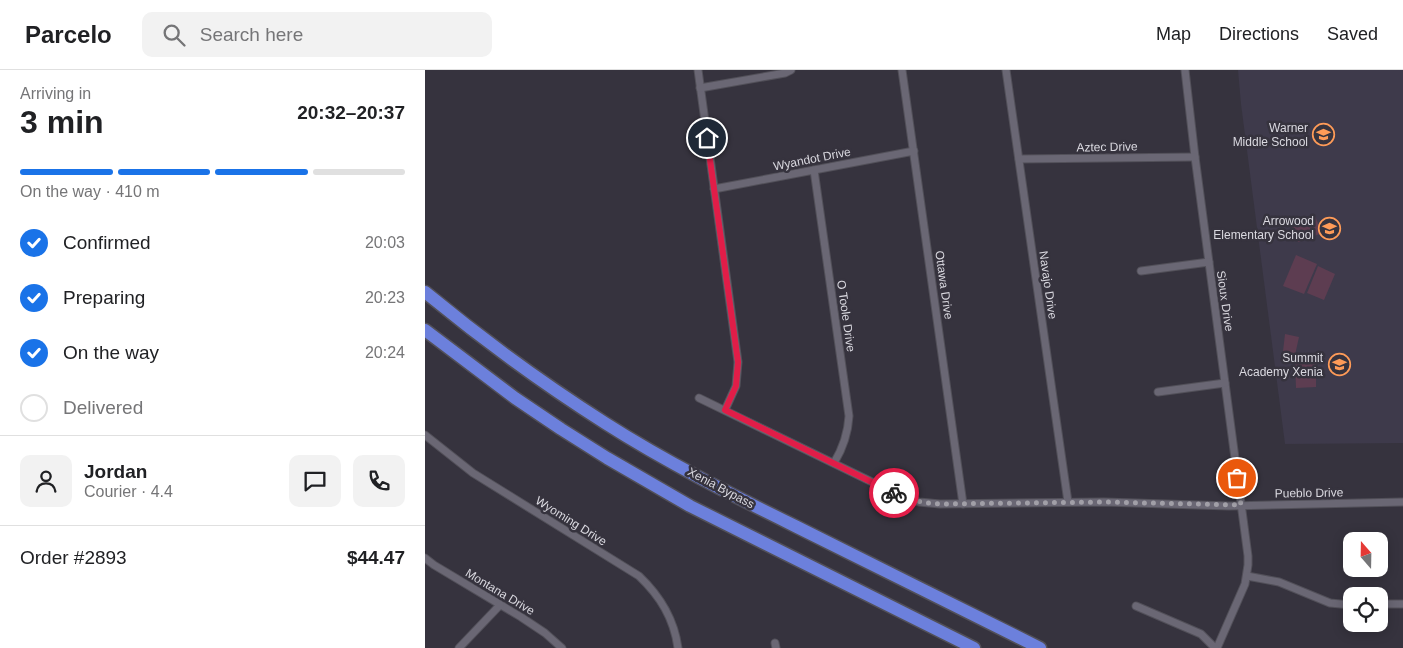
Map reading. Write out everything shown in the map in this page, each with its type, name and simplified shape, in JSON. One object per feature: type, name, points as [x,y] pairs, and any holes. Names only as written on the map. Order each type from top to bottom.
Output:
[{"type":"highway","name":"Xenia Bypass","points":[[425,292],[527,371],[631,439],[745,502],[1040,648]]},
{"type":"highway","points":[[425,330],[515,398],[623,468],[691,506],[974,648]]},
{"type":"highway","points":[[993,624],[1045,648]]},
{"type":"street","points":[[698,70],[738,362],[736,386],[725,410]]},
{"type":"street","points":[[700,88],[785,73],[791,70]]},
{"type":"street","name":"Ottawa Drive","points":[[902,70],[963,504]]},
{"type":"street","name":"Navajo Drive","points":[[1006,70],[1068,502]]},
{"type":"street","name":"Sioux Drive","points":[[1185,70],[1248,556],[1245,584],[1216,648]]},
{"type":"street","name":"Wyandot Drive","points":[[714,189],[914,151]]},
{"type":"street","name":"Aztec Drive","points":[[1019,159],[1195,157]]},
{"type":"street","name":"O Toole Drive","points":[[814,170],[849,416],[847,434],[842,450],[834,463]]},
{"type":"street","points":[[1141,271],[1209,262]]},
{"type":"street","points":[[1158,392],[1225,383]]},
{"type":"street","name":"Pueblo Drive","points":[[699,398],[903,497],[931,504],[1068,502],[1241,505],[1403,502]]},
{"type":"street","name":"Wyoming Drive","points":[[425,435],[473,473],[639,576],[665,607],[673,625],[679,648]]},
{"type":"street","name":"Montana Drive","points":[[425,558],[545,633],[562,648]]},
{"type":"street","points":[[1247,576],[1279,582],[1330,603],[1343,604]]},
{"type":"street","points":[[1388,604],[1403,604]]},
{"type":"street","points":[[459,648],[500,605]]},
{"type":"street","points":[[1137,606],[1201,634],[1216,648]]},
{"type":"shaded area","points":[[1238,70],[1403,70],[1403,443],[1285,444]]},
{"type":"shaded area","points":[[1315,216],[1322,233],[1298,242],[1291,225]]},
{"type":"shaded area","points":[[1296,255],[1317,264],[1304,294],[1283,286]]},
{"type":"shaded area","points":[[1318,266],[1335,274],[1324,300],[1307,293]]},
{"type":"shaded area","points":[[1285,334],[1299,337],[1295,355],[1316,355],[1316,387],[1296,388],[1295,361],[1282,360]]},
{"type":"way so far","points":[[894,493],[919,502],[931,504],[1104,502],[1241,505],[1237,478]]},
{"type":"place","name":"Warner Middle School","points":[[1324,135]]},
{"type":"place","name":"Arrowood Elementary School","points":[[1330,228]]},
{"type":"place","name":"Summit Academy Xenia","points":[[1339,365]]},
{"type":"route","points":[[707,138],[738,362],[736,386],[725,410],[894,493]]}]
